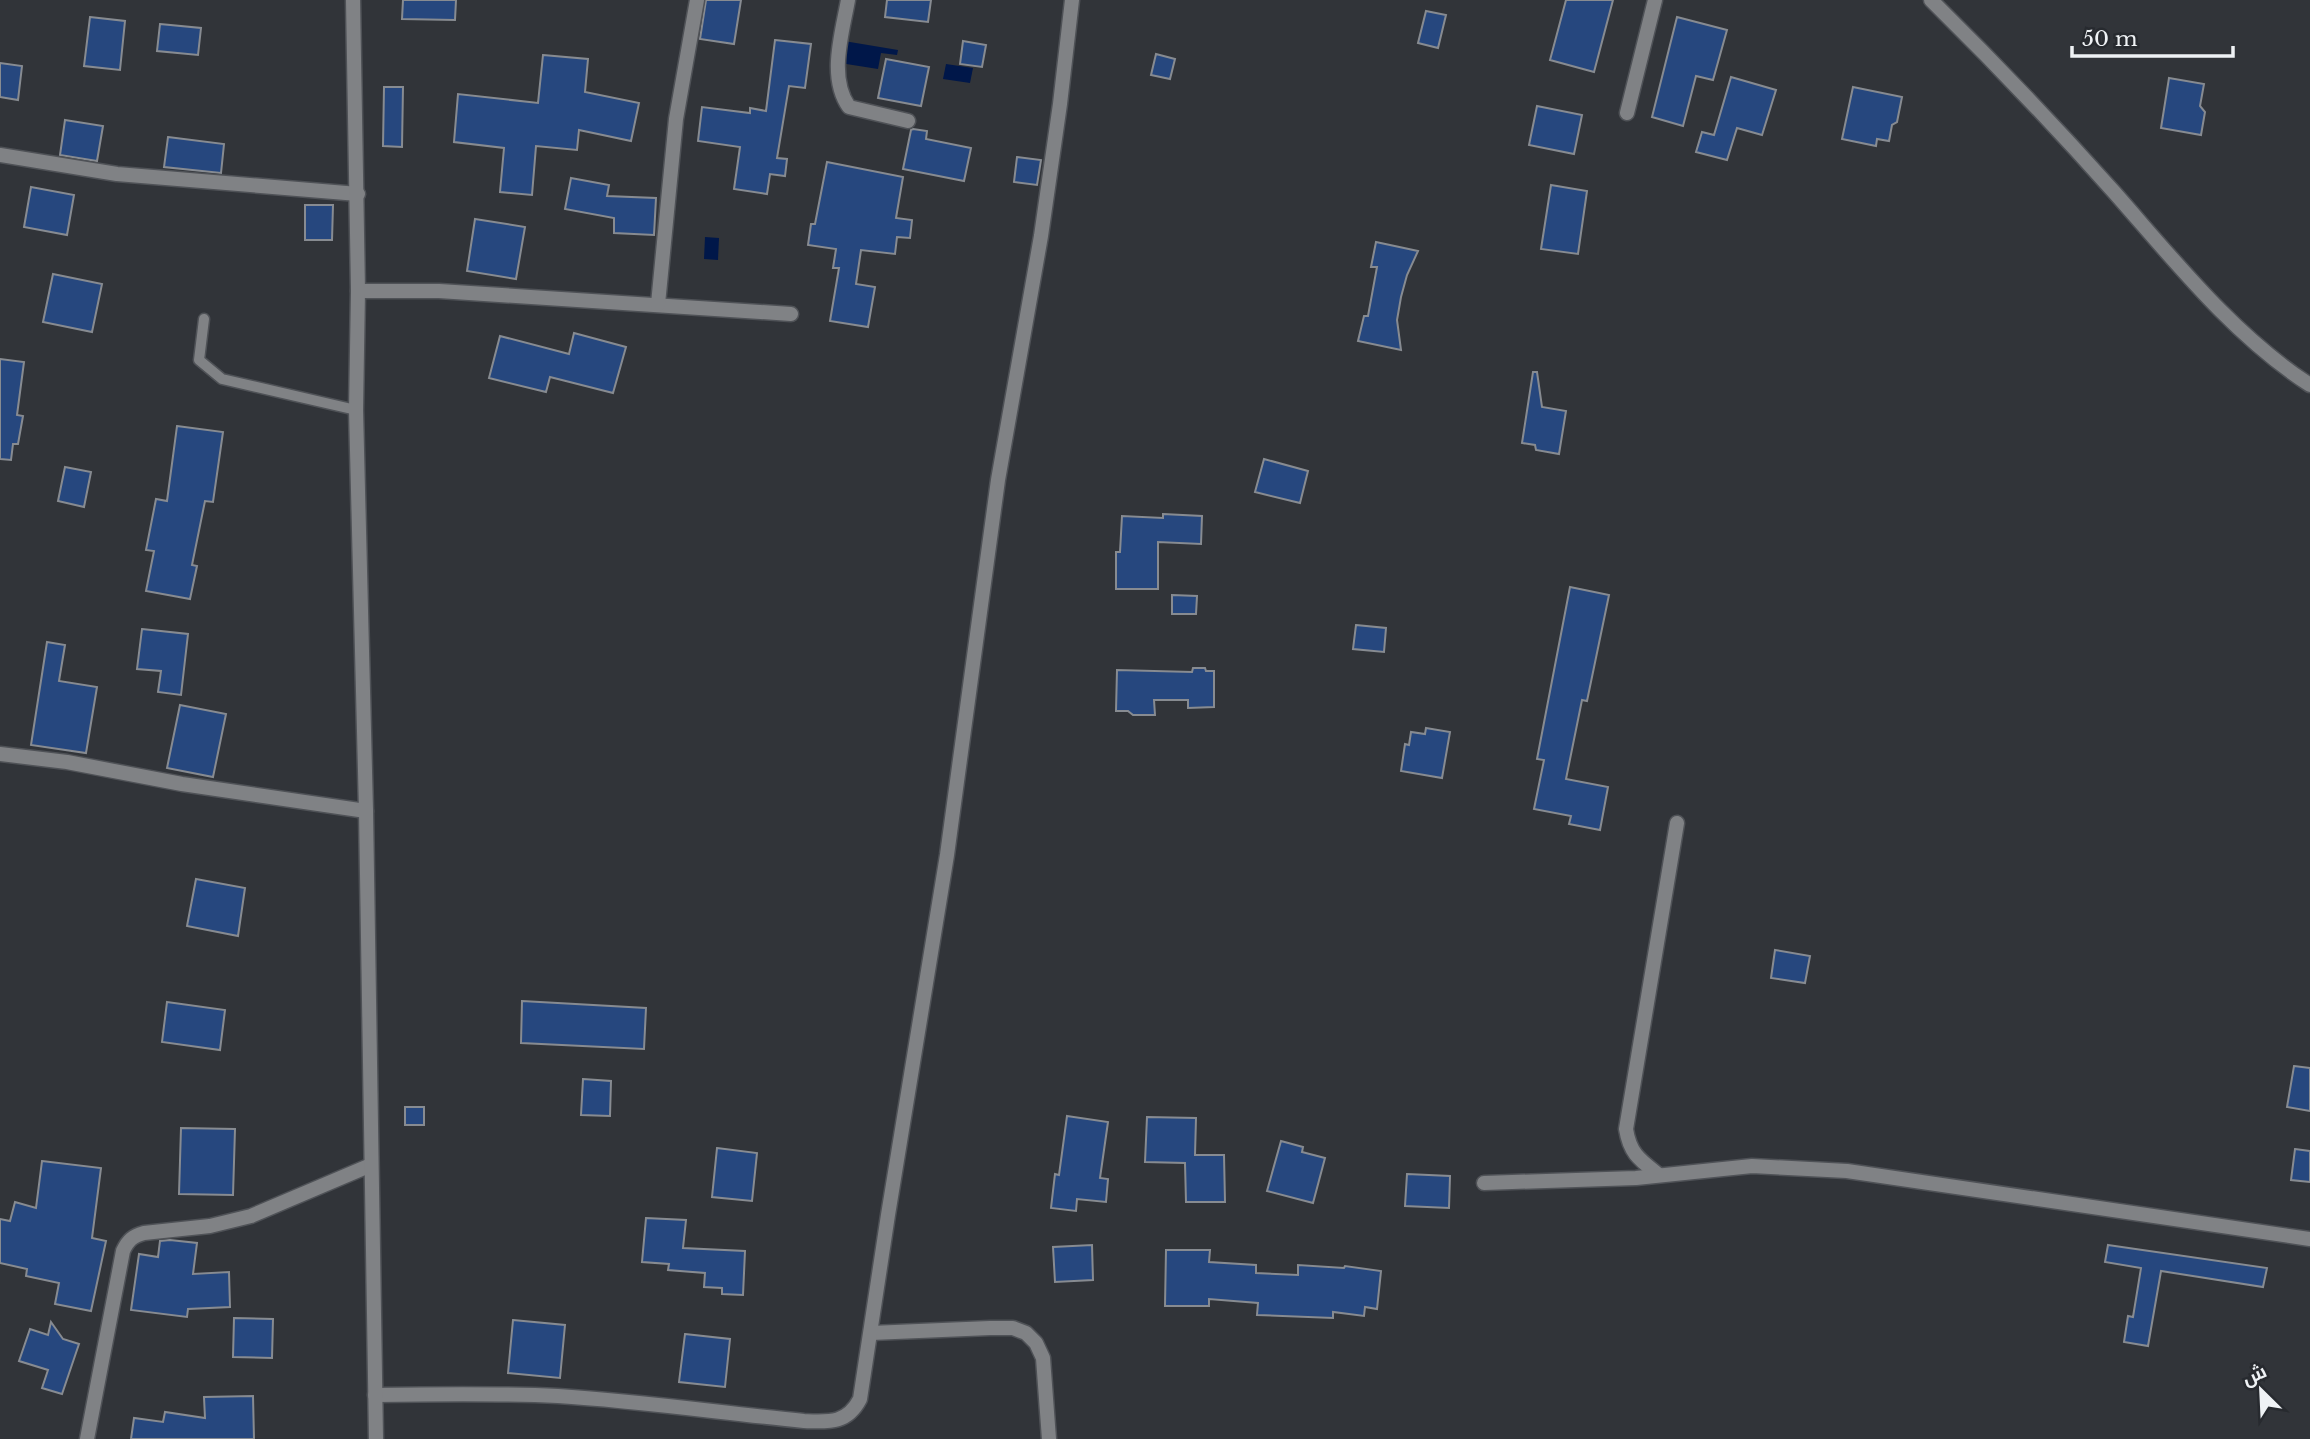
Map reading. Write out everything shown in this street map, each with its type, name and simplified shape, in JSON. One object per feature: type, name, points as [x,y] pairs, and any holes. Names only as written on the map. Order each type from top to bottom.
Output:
[{"type":"street","points":[[353,0],[359,292],[356,410],[366,811],[376,1439]]},
{"type":"street","points":[[658,304],[676,118],[696,0]]},
{"type":"street","points":[[848,0],[837,68],[841,96],[849,107],[908,121]]},
{"type":"street","points":[[375,1395],[549,1396],[620,1401],[804,1422],[838,1420],[848,1415],[860,1399],[947,855],[998,480],[1041,236],[1072,0]]},
{"type":"street","points":[[1627,113],[1655,0]]},
{"type":"street","points":[[1931,0],[2027,97],[2186,274],[2246,335],[2270,357],[2310,385]]},
{"type":"street","points":[[1947,16],[1948,0]]},
{"type":"street","points":[[0,155],[117,174],[358,194]]},
{"type":"street","points":[[359,292],[439,291],[791,314]]},
{"type":"street","points":[[0,754],[67,762],[182,784],[366,811]]},
{"type":"street","points":[[1659,1175],[1633,1152],[1626,1129],[1677,823]]},
{"type":"street","points":[[87,1439],[123,1251],[128,1241],[144,1233],[210,1226],[251,1216],[372,1165]]},
{"type":"street","points":[[1484,1183],[1569,1181],[1752,1166],[1847,1171],[2310,1239]]},
{"type":"street","points":[[872,1334],[990,1328],[1013,1328],[1026,1333],[1036,1343],[1043,1358],[1049,1439]]},
{"type":"lane","points":[[204,319],[199,360],[222,379],[356,410]]},
{"type":"water","points":[[844,41],[898,50],[897,55],[881,53],[878,69],[840,63]]},
{"type":"water","points":[[946,64],[973,68],[970,83],[943,79]]},
{"type":"water","points":[[705,237],[719,238],[718,260],[704,259]]},
{"type":"building","points":[[403,0],[456,0],[455,20],[402,19]]},
{"type":"building","points":[[706,0],[741,0],[734,44],[700,39]]},
{"type":"building","points":[[887,0],[931,0],[928,22],[885,17]]},
{"type":"building","points":[[1566,0],[1613,0],[1594,72],[1550,60]]},
{"type":"building","points":[[1426,11],[1446,15],[1438,48],[1418,43]]},
{"type":"building","points":[[90,17],[125,21],[120,70],[84,66]]},
{"type":"building","points":[[1677,17],[1727,30],[1713,80],[1696,76],[1683,126],[1652,117]]},
{"type":"building","points":[[160,24],[201,28],[198,55],[157,51]]},
{"type":"building","points":[[775,40],[811,44],[805,88],[789,86],[777,158],[787,159],[785,176],[770,174],[767,194],[734,189],[740,147],[698,141],[702,107],[750,113],[750,108],[766,111]]},
{"type":"building","points":[[963,41],[986,45],[982,67],[960,64]]},
{"type":"building","points":[[1156,54],[1175,59],[1170,79],[1151,75]]},
{"type":"building","points":[[543,55],[588,59],[585,92],[639,103],[631,141],[579,130],[577,150],[536,146],[532,195],[500,192],[504,148],[454,142],[458,94],[538,103]]},
{"type":"building","points":[[886,59],[929,67],[921,106],[878,98]]},
{"type":"building","points":[[0,63],[22,66],[18,100],[0,97]]},
{"type":"building","points":[[1731,77],[1776,90],[1762,135],[1737,128],[1727,160],[1696,152],[1702,132],[1714,135]]},
{"type":"building","points":[[2169,78],[2204,84],[2200,106],[2205,112],[2201,135],[2161,128]]},
{"type":"building","points":[[384,87],[403,87],[402,147],[383,146]]},
{"type":"building","points":[[1853,87],[1902,97],[1897,122],[1892,125],[1889,141],[1877,139],[1876,146],[1842,139]]},
{"type":"building","points":[[1537,106],[1582,115],[1574,154],[1529,145]]},
{"type":"building","points":[[65,120],[103,126],[97,161],[60,155]]},
{"type":"building","points":[[913,129],[927,131],[926,139],[971,148],[964,181],[903,169]]},
{"type":"building","points":[[168,137],[224,144],[221,173],[164,167]]},
{"type":"building","points":[[1017,157],[1041,160],[1037,185],[1014,182]]},
{"type":"building","points":[[827,162],[903,177],[896,218],[912,220],[910,238],[897,237],[895,254],[861,250],[856,284],[875,287],[868,327],[830,321],[839,268],[833,268],[836,249],[808,245],[811,224],[815,224]]},
{"type":"building","points":[[571,178],[609,185],[607,196],[656,198],[654,235],[614,233],[614,218],[565,209]]},
{"type":"building","points":[[1551,185],[1587,191],[1578,254],[1541,249]]},
{"type":"building","points":[[31,187],[74,195],[67,235],[24,227]]},
{"type":"building","points":[[305,205],[333,205],[332,240],[305,240]]},
{"type":"building","points":[[475,219],[525,227],[516,279],[467,271]]},
{"type":"building","points":[[1376,242],[1418,251],[1407,275],[1397,320],[1401,350],[1358,341],[1364,316],[1368,316],[1377,267],[1371,267]]},
{"type":"building","points":[[53,274],[102,284],[92,332],[43,322]]},
{"type":"building","points":[[574,333],[626,347],[613,393],[550,377],[546,392],[489,378],[500,336],[569,354]]},
{"type":"building","points":[[0,359],[24,362],[17,415],[23,416],[18,444],[13,444],[11,460],[0,459]]},
{"type":"building","points":[[1533,372],[1537,372],[1542,407],[1566,411],[1559,454],[1536,450],[1535,445],[1522,443]]},
{"type":"building","points":[[177,426],[223,432],[213,502],[205,501],[192,565],[197,566],[190,599],[146,591],[154,551],[146,550],[156,499],[167,501]]},
{"type":"building","points":[[1264,459],[1308,471],[1300,503],[1255,492]]},
{"type":"building","points":[[65,467],[91,472],[84,507],[58,501]]},
{"type":"building","points":[[1163,514],[1202,516],[1201,544],[1158,542],[1158,589],[1116,589],[1116,552],[1120,552],[1122,516],[1163,518]]},
{"type":"building","points":[[1570,587],[1609,595],[1587,701],[1582,700],[1566,779],[1608,787],[1600,830],[1569,824],[1571,816],[1534,809],[1544,760],[1537,759]]},
{"type":"building","points":[[1172,595],[1197,596],[1196,614],[1172,614]]},
{"type":"building","points":[[1356,625],[1386,628],[1384,652],[1353,649]]},
{"type":"building","points":[[142,629],[188,634],[181,695],[158,692],[161,671],[137,669]]},
{"type":"building","points":[[47,642],[65,645],[59,681],[97,687],[86,753],[31,745]]},
{"type":"building","points":[[1193,668],[1214,671],[1214,707],[1188,708],[1188,700],[1154,700],[1155,715],[1133,715],[1128,711],[1116,711],[1117,670],[1192,672]]},
{"type":"building","points":[[180,705],[226,714],[213,777],[167,768]]},
{"type":"building","points":[[1426,728],[1450,732],[1442,778],[1401,771],[1405,744],[1409,745],[1411,732],[1425,734]]},
{"type":"building","points":[[196,879],[245,888],[238,936],[187,926]]},
{"type":"building","points":[[1775,950],[1810,956],[1805,983],[1771,978]]},
{"type":"building","points":[[522,1001],[646,1008],[644,1049],[521,1043]]},
{"type":"building","points":[[167,1002],[225,1010],[220,1050],[162,1042]]},
{"type":"building","points":[[2294,1066],[2310,1068],[2310,1111],[2287,1107]]},
{"type":"building","points":[[583,1079],[611,1081],[610,1116],[581,1115]]},
{"type":"building","points":[[405,1107],[424,1107],[424,1125],[405,1125]]},
{"type":"building","points":[[1067,1116],[1108,1122],[1100,1178],[1108,1179],[1106,1202],[1077,1199],[1076,1211],[1051,1208],[1055,1174],[1059,1175]]},
{"type":"building","points":[[1147,1117],[1196,1118],[1195,1155],[1224,1155],[1225,1202],[1186,1202],[1185,1163],[1145,1162]]},
{"type":"building","points":[[181,1128],[235,1129],[233,1195],[179,1194]]},
{"type":"building","points":[[1281,1141],[1303,1147],[1302,1152],[1325,1158],[1313,1203],[1267,1191]]},
{"type":"building","points":[[717,1148],[757,1153],[752,1201],[712,1197]]},
{"type":"building","points":[[2295,1149],[2310,1151],[2310,1182],[2291,1180]]},
{"type":"building","points":[[42,1161],[101,1168],[92,1238],[106,1241],[91,1311],[55,1304],[59,1283],[26,1276],[27,1269],[0,1263],[0,1219],[10,1221],[15,1202],[36,1208]]},
{"type":"building","points":[[1407,1174],[1450,1176],[1449,1208],[1405,1206]]},
{"type":"building","points":[[646,1218],[686,1220],[683,1248],[745,1251],[743,1295],[722,1294],[722,1288],[704,1287],[705,1273],[668,1270],[669,1264],[642,1262]]},
{"type":"building","points":[[160,1241],[197,1243],[193,1274],[229,1272],[230,1307],[188,1309],[187,1317],[131,1310],[139,1254],[158,1257]]},
{"type":"building","points":[[1092,1245],[1093,1280],[1055,1282],[1053,1247]]},
{"type":"building","points":[[2108,1245],[2267,1268],[2263,1287],[2161,1271],[2148,1346],[2124,1342],[2128,1316],[2133,1317],[2141,1268],[2105,1262]]},
{"type":"building","points":[[1166,1250],[1210,1250],[1209,1262],[1256,1265],[1256,1273],[1298,1275],[1298,1265],[1345,1266],[1381,1271],[1377,1309],[1365,1307],[1364,1316],[1333,1312],[1333,1318],[1257,1315],[1258,1303],[1209,1299],[1209,1306],[1165,1306]]},
{"type":"building","points":[[234,1318],[273,1319],[272,1358],[233,1357]]},
{"type":"building","points":[[513,1320],[565,1325],[560,1378],[508,1373]]},
{"type":"building","points":[[51,1322],[63,1339],[79,1344],[62,1394],[42,1388],[48,1370],[19,1361],[30,1329],[48,1335]]},
{"type":"building","points":[[685,1334],[730,1339],[725,1387],[679,1382]]},
{"type":"building","points":[[253,1396],[254,1439],[131,1439],[134,1418],[163,1422],[165,1412],[205,1418],[204,1397]]}]
